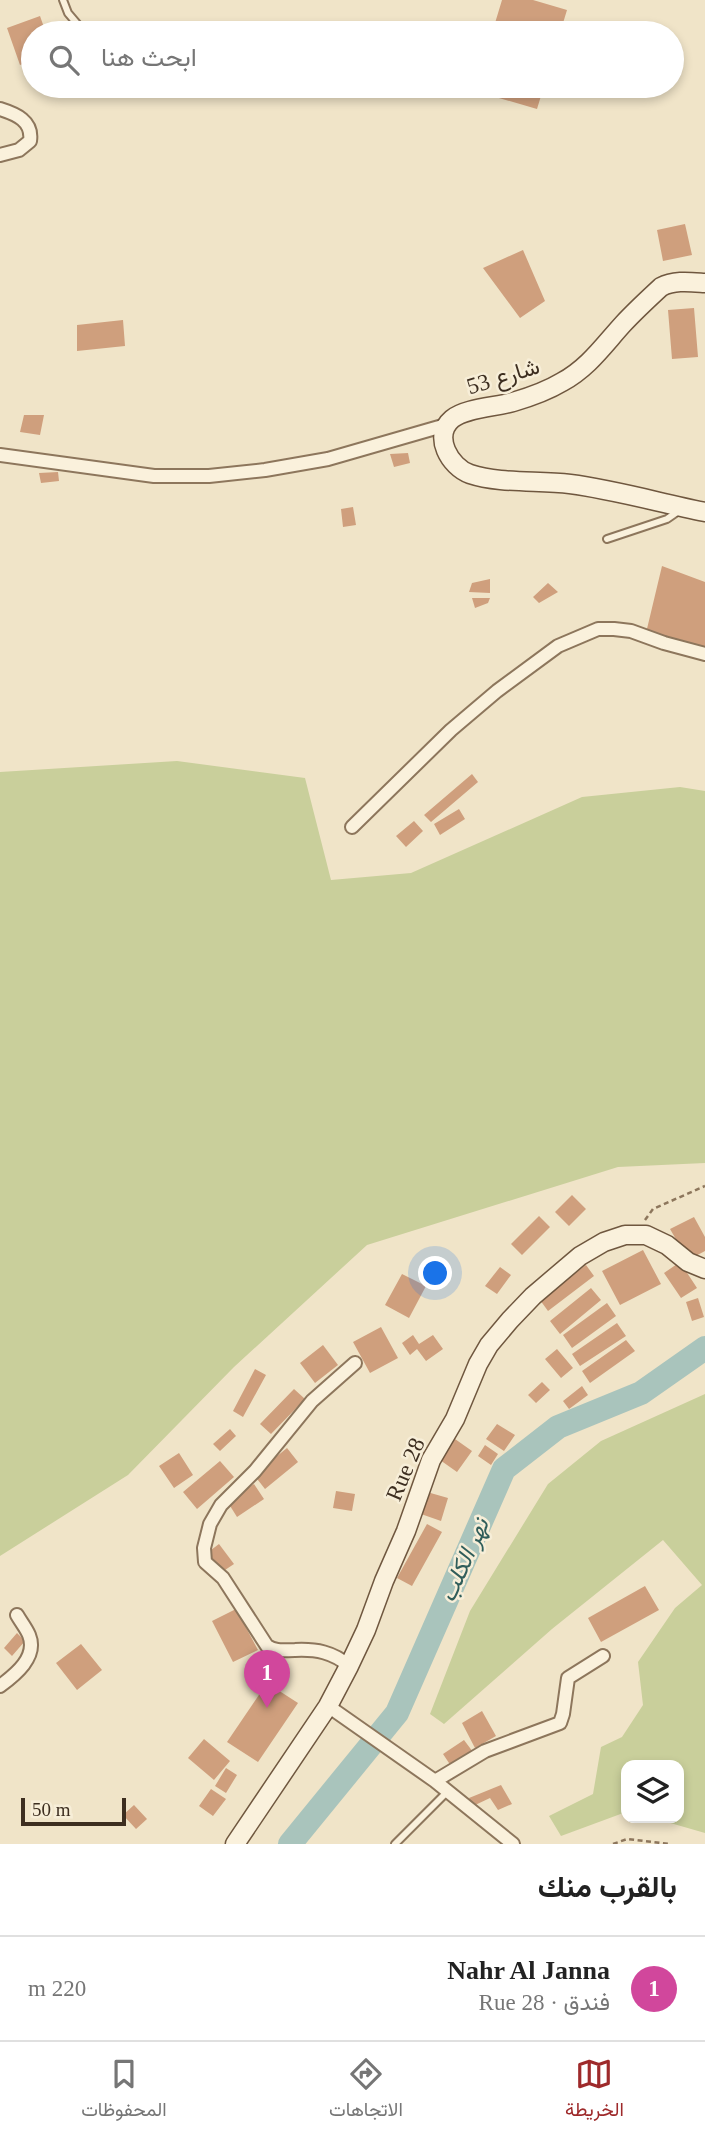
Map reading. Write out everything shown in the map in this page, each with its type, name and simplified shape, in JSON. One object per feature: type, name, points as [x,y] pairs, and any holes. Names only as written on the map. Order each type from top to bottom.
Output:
[{"type":"street","points":[[0,109],[20,116],[31,135],[30,141],[19,150],[0,155]]},
{"type":"street","name":"شارع 53","points":[[446,425],[457,416],[541,392],[575,374],[593,359],[648,299],[668,283],[705,283]]},
{"type":"street","points":[[0,454],[154,476],[209,476],[328,459],[446,425],[445,448],[449,457],[457,467],[468,473],[501,479],[571,484],[705,512]]},
{"type":"street","points":[[352,827],[451,730],[497,691],[558,646],[598,629],[614,629],[631,631],[705,654]]},
{"type":"street","points":[[639,1234],[667,1245],[688,1262],[705,1269]]},
{"type":"street","name":"Rue 28","points":[[236,1844],[328,1706],[349,1666],[406,1531],[431,1460],[456,1419],[474,1372],[489,1345],[533,1296],[580,1256],[615,1238],[639,1234]]},
{"type":"street","points":[[349,1666],[330,1653],[315,1650],[277,1651],[267,1646],[223,1578],[205,1562],[204,1553],[211,1524],[220,1505],[255,1471],[312,1401],[355,1363]]},
{"type":"street","points":[[0,1686],[23,1666],[32,1647],[30,1637],[18,1615]]},
{"type":"street","points":[[435,1781],[485,1751],[560,1723],[568,1678],[603,1656]]},
{"type":"street","points":[[328,1706],[435,1781],[513,1844]]},
{"type":"lane","points":[[63,0],[75,21]]},
{"type":"lane","points":[[607,539],[667,519],[684,508]]},
{"type":"lane","points":[[395,1844],[448,1791]]},
{"type":"path","points":[[639,1234],[653,1209],[705,1186]]},
{"type":"path","points":[[613,1844],[627,1839],[668,1844]]},
{"type":"green space","points":[[177,761],[305,778],[331,880],[411,873],[582,797],[680,787],[705,791],[705,1163],[618,1167],[367,1245],[234,1367],[128,1475],[0,1556],[0,772]]},
{"type":"green space","points":[[705,1394],[705,1833],[670,1823],[684,1823],[684,1760],[621,1760],[621,1814],[561,1836],[549,1816],[593,1794],[601,1747],[622,1737],[643,1705],[638,1662],[675,1608],[702,1585],[663,1540],[552,1629],[444,1724],[430,1714],[470,1611],[548,1484],[601,1441]]},
{"type":"building","points":[[502,0],[533,0],[567,10],[564,21],[496,21]]},
{"type":"building","points":[[40,16],[42,21],[26,21]]},
{"type":"building","points":[[21,23],[20,65],[7,28]]},
{"type":"building","points":[[499,98],[540,98],[537,109]]},
{"type":"building","points":[[685,224],[692,255],[663,261],[657,230]]},
{"type":"building","points":[[523,250],[545,301],[520,318],[483,268]]},
{"type":"building","points":[[694,308],[698,357],[672,359],[668,310]]},
{"type":"building","points":[[123,320],[125,346],[77,351],[77,325]]},
{"type":"building","points":[[24,415],[44,415],[40,435],[20,432]]},
{"type":"building","points":[[408,453],[410,463],[394,467],[390,454]]},
{"type":"building","points":[[58,472],[59,481],[41,483],[39,473]]},
{"type":"building","points":[[353,507],[356,525],[343,527],[341,509]]},
{"type":"building","points":[[662,566],[705,582],[705,649],[646,633]]},
{"type":"building","points":[[490,579],[490,593],[469,592],[472,583]]},
{"type":"building","points":[[548,583],[558,592],[539,603],[533,597]]},
{"type":"building","points":[[472,598],[490,598],[488,603],[475,608]]},
{"type":"building","points":[[472,774],[478,782],[431,822],[424,815]]},
{"type":"building","points":[[459,809],[465,819],[440,835],[434,824]]},
{"type":"building","points":[[414,821],[423,831],[406,847],[396,836]]},
{"type":"building","points":[[572,1195],[586,1209],[569,1226],[555,1212]]},
{"type":"building","points":[[539,1216],[550,1227],[522,1255],[511,1244]]},
{"type":"building","points":[[694,1217],[705,1237],[705,1251],[688,1260],[670,1229]]},
{"type":"building","points":[[643,1250],[661,1284],[620,1305],[602,1271]]},
{"type":"building","points":[[680,1262],[697,1288],[681,1298],[664,1273]]},
{"type":"building","points":[[586,1265],[594,1276],[548,1311],[540,1300]]},
{"type":"building","points":[[500,1267],[511,1275],[497,1294],[485,1286]]},
{"type":"building","points":[[402,1274],[426,1286],[409,1318],[385,1305]]},
{"type":"building","points":[[591,1288],[601,1300],[560,1334],[550,1321]]},
{"type":"building","points":[[698,1298],[704,1317],[692,1321],[686,1302]]},
{"type":"building","points":[[607,1303],[616,1316],[572,1348],[563,1335]]},
{"type":"building","points":[[617,1323],[626,1336],[580,1366],[572,1354]]},
{"type":"building","points":[[381,1327],[398,1358],[370,1373],[353,1342]]},
{"type":"building","points":[[413,1335],[419,1344],[433,1335],[443,1349],[426,1361],[417,1349],[410,1355],[402,1343]]},
{"type":"building","points":[[626,1340],[635,1351],[590,1383],[582,1371]]},
{"type":"building","points":[[323,1345],[338,1365],[315,1383],[300,1363]]},
{"type":"building","points":[[557,1349],[573,1368],[561,1378],[545,1359]]},
{"type":"building","points":[[255,1369],[266,1375],[243,1417],[233,1411]]},
{"type":"building","points":[[542,1382],[550,1390],[536,1403],[528,1395]]},
{"type":"building","points":[[582,1386],[588,1395],[569,1409],[563,1401]]},
{"type":"building","points":[[294,1389],[305,1399],[271,1434],[260,1424]]},
{"type":"building","points":[[497,1424],[515,1435],[504,1451],[486,1439]]},
{"type":"building","points":[[230,1429],[236,1436],[220,1451],[213,1444]]},
{"type":"building","points":[[455,1439],[472,1451],[457,1472],[440,1460]]},
{"type":"building","points":[[485,1445],[498,1454],[491,1465],[478,1456]]},
{"type":"building","points":[[287,1448],[298,1462],[265,1489],[254,1475]]},
{"type":"building","points":[[179,1453],[193,1475],[174,1488],[159,1466]]},
{"type":"building","points":[[220,1461],[234,1477],[197,1509],[183,1492]]},
{"type":"building","points":[[254,1484],[264,1499],[237,1517],[227,1501]]},
{"type":"building","points":[[336,1491],[355,1494],[352,1511],[333,1508]]},
{"type":"building","points":[[427,1492],[448,1498],[441,1521],[421,1514]]},
{"type":"building","points":[[427,1524],[442,1532],[412,1586],[397,1578]]},
{"type":"building","points":[[219,1544],[234,1564],[222,1572],[207,1553]]},
{"type":"building","points":[[645,1586],[659,1610],[601,1642],[588,1618]]},
{"type":"building","points":[[236,1609],[258,1650],[233,1662],[212,1621]]},
{"type":"building","points":[[17,1633],[25,1641],[12,1656],[4,1648]]},
{"type":"building","points":[[81,1644],[102,1670],[77,1690],[56,1663]]},
{"type":"building","points":[[267,1683],[298,1703],[258,1762],[227,1742]]},
{"type":"building","points":[[482,1711],[496,1736],[475,1748],[462,1723]]},
{"type":"building","points":[[204,1739],[230,1761],[214,1780],[188,1758]]},
{"type":"building","points":[[464,1740],[473,1752],[451,1766],[443,1754]]},
{"type":"building","points":[[226,1768],[237,1775],[226,1793],[215,1786]]},
{"type":"building","points":[[501,1785],[512,1804],[498,1810],[490,1798],[473,1806],[469,1798]]},
{"type":"building","points":[[211,1789],[226,1799],[213,1816],[199,1806]]},
{"type":"building","points":[[134,1805],[147,1819],[136,1829],[123,1815]]},
{"type":"waterway","name":"نهر الكلب","points":[[290,1844],[397,1713],[504,1469],[558,1427],[641,1393],[705,1348]]},
{"type":"place","name":"Nahr Al Janna","points":[[267,1708]]}]
